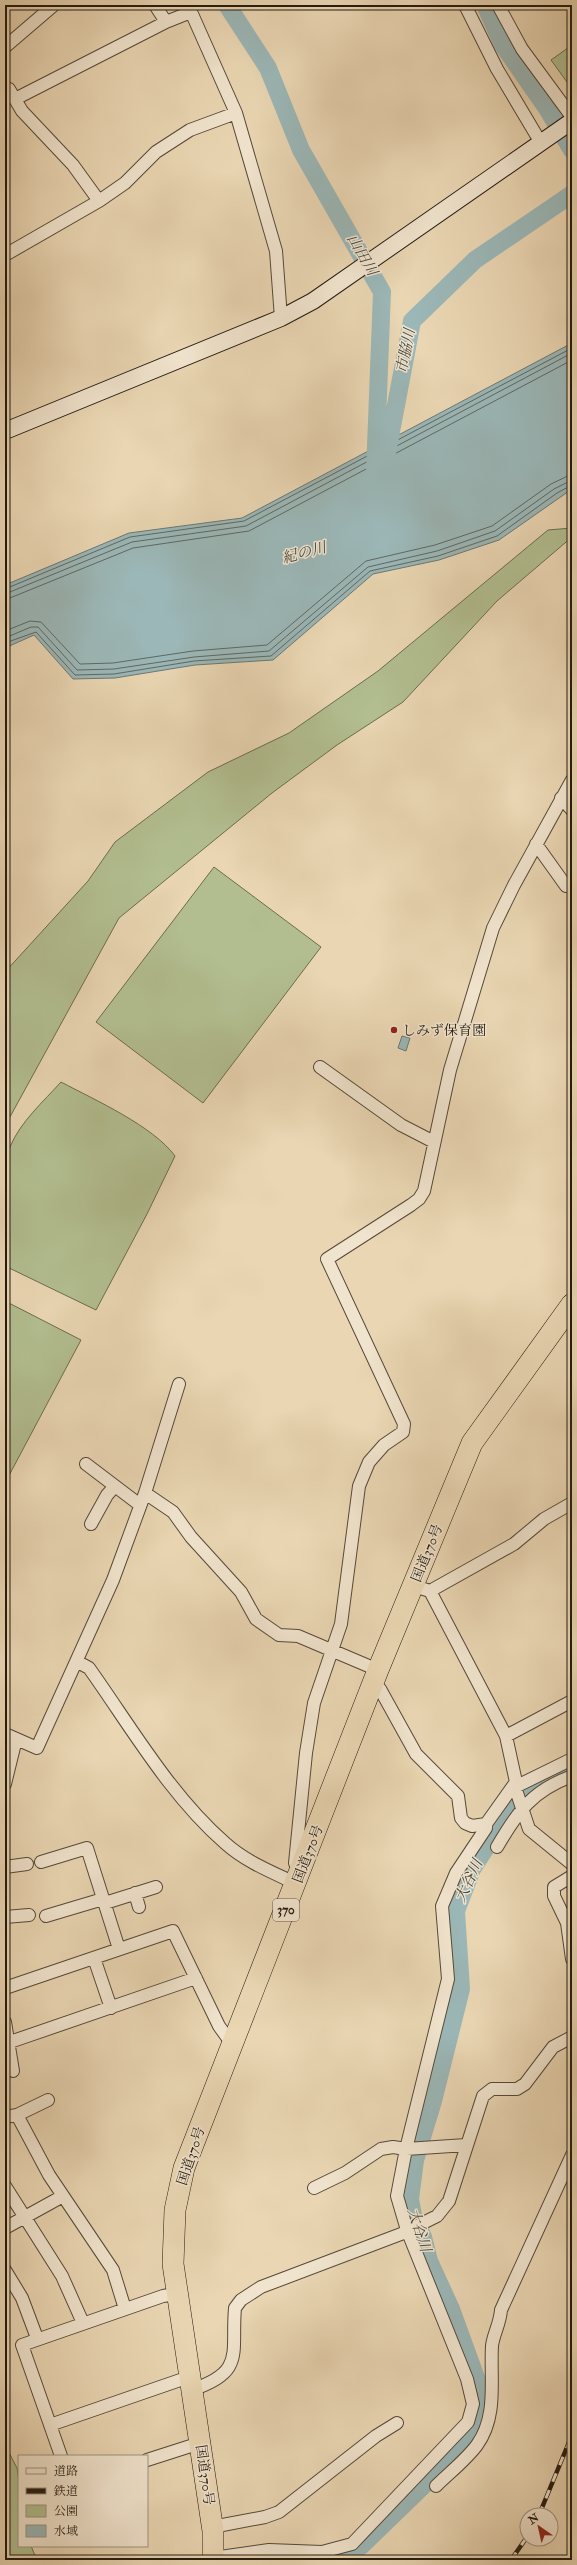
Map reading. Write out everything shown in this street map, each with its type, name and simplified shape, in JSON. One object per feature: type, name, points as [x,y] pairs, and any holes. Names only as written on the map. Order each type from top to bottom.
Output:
[{"type":"highway","name":"国道370号","points":[[213,2559],[212,2527],[176,2294],[173,2264],[175,2210],[184,2168],[376,1678],[422,1589],[472,1443],[572,1304]]},
{"type":"street","points":[[5,48],[54,5]]},
{"type":"street","points":[[155,5],[166,22]]},
{"type":"street","points":[[465,5],[491,58],[541,143]]},
{"type":"street","points":[[498,5],[522,49],[572,117]]},
{"type":"street","points":[[99,200],[73,165],[35,127],[8,91],[166,22],[190,9],[236,113],[276,251],[281,318]]},
{"type":"street","points":[[5,254],[99,200],[125,183],[156,152],[190,130],[236,113]]},
{"type":"street","points":[[5,431],[281,318],[313,301],[572,121]]},
{"type":"street","points":[[298,1879],[295,1863],[306,1752],[314,1703],[341,1624],[350,1546],[363,1474],[369,1462],[384,1445],[403,1432],[404,1424],[327,1259],[419,1199],[424,1191],[450,1070],[493,928],[536,844],[572,780]]},
{"type":"street","points":[[561,798],[572,810]]},
{"type":"street","points":[[536,844],[566,886]]},
{"type":"street","points":[[320,1067],[401,1125],[434,1142]]},
{"type":"street","points":[[5,1784],[10,1736],[37,1748],[78,1662],[113,1580],[145,1493],[179,1384]]},
{"type":"street","points":[[86,1464],[140,1505]]},
{"type":"street","points":[[91,1524],[107,1495],[115,1486]]},
{"type":"street","points":[[145,1493],[173,1512],[191,1537],[241,1592],[256,1619],[280,1634],[298,1636],[332,1651],[376,1678],[380,1689],[416,1754],[458,1796],[460,1813],[465,1823],[472,1826],[486,1824],[519,1797],[572,1759]]},
{"type":"street","points":[[572,1503],[544,1519],[514,1544],[422,1589],[506,1736],[519,1797],[530,1829],[572,1864]]},
{"type":"street","points":[[78,1662],[89,1668],[173,1786],[226,1844],[250,1861],[298,1879]]},
{"type":"street","points":[[506,1736],[572,1701]]},
{"type":"street","points":[[519,1797],[535,1795],[555,1782],[572,1776]]},
{"type":"street","points":[[497,1847],[519,1797]]},
{"type":"street","points":[[213,2559],[269,2550],[322,2552],[352,2544],[468,2422],[473,2404],[467,2379],[413,2228],[397,2196],[406,2149],[448,1979],[442,1906],[456,1873],[486,1828],[486,1824]]},
{"type":"street","points":[[41,1862],[87,1848],[119,1949]]},
{"type":"street","points":[[5,1867],[27,1864]]},
{"type":"street","points":[[572,1876],[554,1887],[554,1896],[567,1923],[572,1959]]},
{"type":"street","points":[[46,1916],[156,1887]]},
{"type":"street","points":[[135,1893],[139,1906]]},
{"type":"street","points":[[5,1917],[29,1915]]},
{"type":"street","points":[[5,1988],[173,1931],[219,2026],[232,2044]]},
{"type":"street","points":[[94,1958],[111,2008]]},
{"type":"street","points":[[10,2042],[196,1978]]},
{"type":"street","points":[[5,2022],[10,2042],[13,2071]]},
{"type":"street","points":[[50,2424],[190,2383],[212,2382],[225,2372],[232,2364],[236,2341],[235,2308],[249,2294],[275,2281],[413,2228],[437,2216],[449,2201],[482,2096],[492,2089],[517,2089],[525,2084],[553,2047],[572,2037]]},
{"type":"street","points":[[48,2100],[11,2116],[113,2270],[125,2308]]},
{"type":"street","points":[[314,2188],[345,2173],[381,2149],[393,2147],[406,2149],[466,2145]]},
{"type":"street","points":[[436,2486],[477,2445],[485,2430],[490,2415],[492,2343],[500,2324],[501,2310],[572,2155]]},
{"type":"street","points":[[5,2186],[62,2276],[83,2323]]},
{"type":"street","points":[[5,2228],[63,2196]]},
{"type":"street","points":[[5,2270],[22,2298],[37,2338]]},
{"type":"street","points":[[62,2455],[22,2345],[37,2338],[125,2308],[176,2294]]},
{"type":"street","points":[[212,2527],[265,2517],[279,2512],[376,2436],[397,2423]]},
{"type":"street","points":[[148,2460],[200,2443]]},
{"type":"green space","points":[[572,45],[572,89],[551,60]]},
{"type":"green space","points":[[572,528],[572,537],[497,601],[403,702],[337,745],[272,793],[119,918],[5,1126],[5,972],[88,881],[115,842],[208,772],[289,733],[378,671],[548,530]]},
{"type":"green space","points":[[214,867],[321,947],[203,1103],[96,1022]]},
{"type":"green space","points":[[61,1082],[106,1105],[138,1124],[153,1134],[175,1156],[147,1214],[96,1310],[5,1266],[4,1188],[7,1159],[10,1147],[26,1120]]},
{"type":"green space","points":[[5,1301],[81,1340],[5,1483]]},
{"type":"green space","points":[[5,2445],[17,2468],[18,2475],[18,2547],[31,2547],[37,2560],[5,2560]]},
{"type":"water","name":"紀の川","points":[[572,343],[572,489],[499,540],[439,560],[373,574],[273,660],[195,665],[115,678],[73,679],[34,635],[5,648],[5,585],[129,533],[242,518]]},
{"type":"water","points":[[402,1036],[410,1038],[406,1051],[398,1048]]},
{"type":"waterway","name":"山田川","points":[[227,5],[268,68],[301,150],[382,292],[375,472]]},
{"type":"waterway","name":"市脇川","points":[[485,5],[503,45],[548,110],[572,150]]},
{"type":"waterway","name":"市脇川","points":[[385,463],[412,321],[475,260],[572,194]]},
{"type":"waterway","name":"大谷川","points":[[271,2560],[340,2558],[361,2546],[425,2484],[472,2432],[483,2411],[479,2386],[451,2309],[429,2261],[423,2237],[414,2221],[410,2199],[415,2160],[433,2101],[461,1989],[456,1911],[472,1869],[494,1835],[534,1786],[571,1772]]},
{"type":"railway","points":[[542,2507],[572,2435]]},
{"type":"railway","points":[[511,2560],[520,2547]]},
{"type":"place","name":"しみず保育園","points":[[394,1030]]}]
